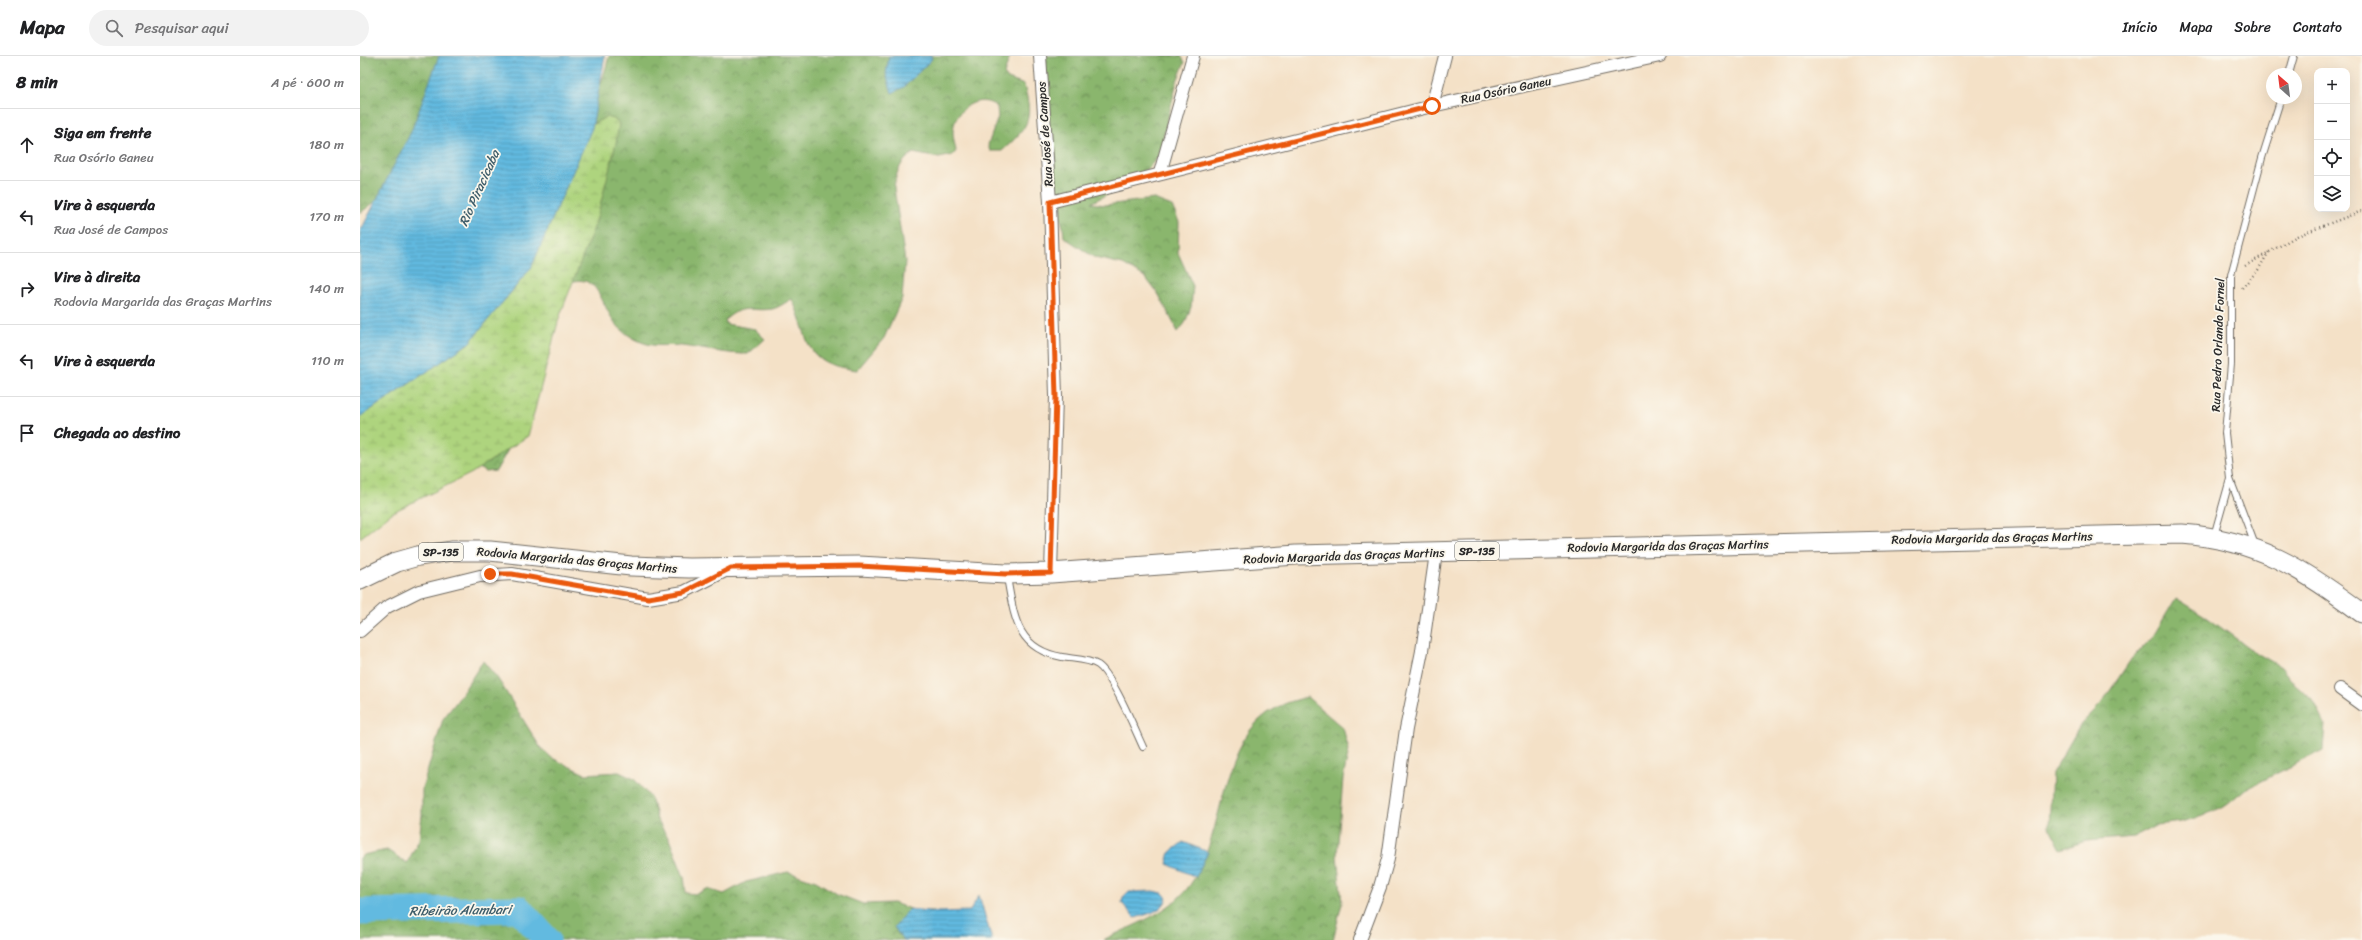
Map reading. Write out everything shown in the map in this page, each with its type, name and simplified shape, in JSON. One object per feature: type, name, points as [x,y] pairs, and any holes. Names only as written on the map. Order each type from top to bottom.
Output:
[{"type":"main road","name":"Rodovia Margarida das Graças Martins","points":[[360,580],[397,562],[434,552],[490,551],[631,566],[731,568],[859,566],[1006,574],[1051,573],[1296,555],[1436,553],[1502,549],[2182,534],[2214,537],[2257,548],[2295,566],[2362,613]]},
{"type":"street","name":"Rua José de Campos","points":[[1040,56],[1050,202],[1056,396],[1051,573]]},
{"type":"street","points":[[1160,173],[1193,56]]},
{"type":"street","points":[[1432,106],[1445,56]]},
{"type":"street","name":"Rua Osório Ganeu","points":[[1050,202],[1160,173],[1432,106],[1660,56]]},
{"type":"street","points":[[1360,940],[1380,887],[1388,859],[1406,729],[1422,651],[1436,553]]},
{"type":"street","points":[[360,631],[388,607],[419,591],[470,577],[512,574],[637,598],[660,598],[684,592],[731,568]]},
{"type":"street","points":[[2340,689],[2362,705]]},
{"type":"lane","points":[[2291,68],[2294,56]]},
{"type":"lane","name":"Rua Pedro Orlando Fornel","points":[[2257,548],[2230,479],[2225,433],[2231,364],[2231,275],[2262,158],[2279,104]]},
{"type":"lane","name":"Rua Pedro Orlando Fornel","points":[[2214,537],[2230,479]]},
{"type":"lane","points":[[1006,574],[1018,628],[1032,644],[1045,653],[1099,665],[1108,676],[1143,747]]},
{"type":"path","points":[[2231,275],[2270,250],[2297,236],[2362,211]]},
{"type":"path","points":[[2231,300],[2258,270],[2270,250]]},
{"type":"green space","points":[[360,56],[455,56],[380,198],[360,213]]},
{"type":"green space","points":[[609,56],[1010,56],[1004,74],[1008,79],[1024,85],[1027,97],[1028,115],[1023,129],[1018,136],[1002,151],[990,151],[988,145],[998,117],[997,107],[983,101],[975,102],[963,110],[954,124],[953,134],[956,151],[953,155],[939,158],[913,153],[899,168],[894,188],[905,261],[902,298],[884,338],[857,370],[839,367],[826,362],[817,356],[806,339],[792,299],[772,309],[743,310],[731,315],[725,320],[726,324],[755,329],[765,339],[748,354],[731,353],[682,346],[653,345],[641,342],[627,334],[616,324],[596,289],[590,283],[582,281],[572,282],[558,287],[534,404],[496,471],[486,472],[458,458],[435,380],[526,280],[588,140],[591,117]]},
{"type":"green space","points":[[1040,56],[1181,56],[1185,62],[1177,81],[1159,156],[1141,176],[1091,203],[1105,205],[1154,199],[1172,206],[1179,222],[1178,253],[1193,286],[1191,307],[1185,323],[1178,332],[1159,295],[1145,277],[1123,264],[1095,258],[1064,237],[1063,227],[1050,180]]},
{"type":"green space","points":[[606,117],[614,119],[619,123],[616,143],[596,222],[559,318],[528,436],[472,473],[393,512],[360,538],[360,417],[469,343],[531,268],[593,124]]},
{"type":"green space","points":[[2176,598],[2205,616],[2253,651],[2281,667],[2295,685],[2313,700],[2325,724],[2323,750],[2244,790],[2227,804],[2203,816],[2181,822],[2157,825],[2134,837],[2086,841],[2061,849],[2049,826],[2052,774],[2081,724],[2101,704],[2132,658],[2152,638]]},
{"type":"green space","points":[[483,661],[498,679],[540,747],[552,758],[585,774],[619,772],[634,779],[651,798],[657,820],[669,839],[684,877],[686,893],[697,894],[707,889],[724,894],[746,882],[788,872],[816,881],[837,894],[863,904],[894,903],[915,911],[935,911],[941,919],[930,940],[360,940],[360,858],[363,855],[387,850],[407,863],[419,840],[422,815],[422,789],[443,719],[457,701]]},
{"type":"green space","points":[[1307,697],[1343,728],[1349,750],[1343,778],[1337,855],[1342,903],[1333,940],[1103,940],[1162,911],[1182,895],[1190,885],[1202,864],[1211,840],[1233,763],[1244,740],[1258,721],[1278,707],[1288,702]]},
{"type":"water","name":"Rio Piracicaba","points":[[439,56],[605,56],[592,128],[531,268],[469,343],[360,417],[360,232],[411,132]]},
{"type":"water","points":[[889,56],[931,56],[932,59],[904,87],[892,93],[886,74]]},
{"type":"water","points":[[1183,842],[1208,852],[1196,877],[1167,864],[1170,852]]},
{"type":"water","points":[[1153,891],[1163,893],[1167,898],[1162,906],[1149,914],[1135,918],[1122,903],[1123,897],[1128,892]]},
{"type":"water","points":[[979,895],[992,940],[903,940],[894,927],[909,909],[938,912],[970,911]]},
{"type":"waterway","name":"Ribeirão Alambari","points":[[360,912],[519,909],[547,940]]},
{"type":"route","points":[[490,574],[506,573],[637,598],[660,598],[695,588],[731,568],[859,566],[1006,574],[1051,573],[1056,396],[1050,202],[1160,173],[1432,106]]}]
